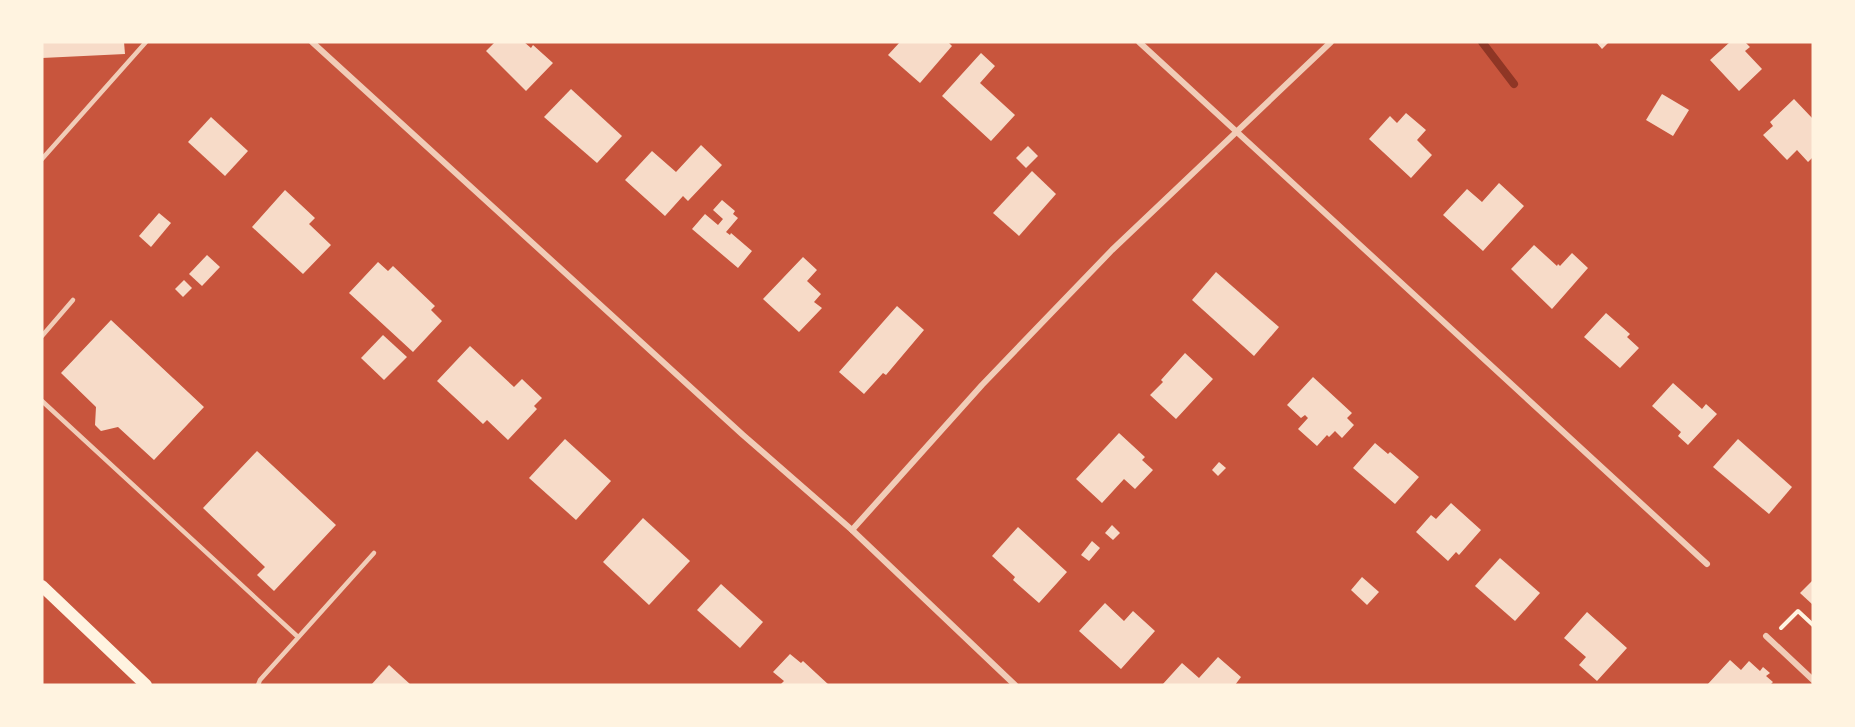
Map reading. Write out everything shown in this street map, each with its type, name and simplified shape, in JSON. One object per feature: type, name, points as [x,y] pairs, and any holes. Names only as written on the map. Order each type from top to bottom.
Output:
[{"type":"main road","points":[[42,586],[146,685]]},
{"type":"street","points":[[312,42],[743,435],[852,530],[1015,685]]},
{"type":"street","points":[[1139,42],[1707,564]]},
{"type":"street","points":[[852,530],[982,385],[1112,250],[1331,42]]},
{"type":"street","points":[[1768,638],[1813,680]]},
{"type":"lane","points":[[42,159],[146,42]]},
{"type":"lane","points":[[42,336],[73,300]]},
{"type":"lane","points":[[42,401],[298,637]]},
{"type":"lane","points":[[258,685],[374,553]]},
{"type":"path","points":[[1768,638],[1798,611],[1813,625]]},
{"type":"building","points":[[42,42],[124,42],[125,54],[42,58]]},
{"type":"building","points":[[495,42],[524,42],[531,48],[533,45],[553,63],[526,91],[486,51]]},
{"type":"building","points":[[900,42],[948,42],[952,46],[920,83],[888,55]]},
{"type":"building","points":[[1596,42],[1609,42],[1602,49]]},
{"type":"building","points":[[1730,42],[1745,42],[1750,47],[1745,51],[1762,69],[1739,91],[1710,60]]},
{"type":"building","points":[[981,53],[995,66],[980,83],[1015,115],[991,141],[942,96]]},
{"type":"building","points":[[571,89],[622,136],[597,163],[544,117]]},
{"type":"building","points":[[1662,94],[1689,110],[1673,136],[1646,120]]},
{"type":"building","points":[[1794,99],[1813,119],[1813,157],[1808,162],[1797,150],[1787,160],[1763,135],[1773,126],[1770,122]]},
{"type":"building","points":[[1406,113],[1426,130],[1417,140],[1432,155],[1411,178],[1369,139],[1390,116],[1397,123]]},
{"type":"building","points":[[211,117],[248,151],[225,176],[188,142]]},
{"type":"building","points":[[701,145],[722,165],[688,201],[683,196],[665,216],[625,180],[652,151],[676,172]]},
{"type":"building","points":[[1028,146],[1038,156],[1026,168],[1016,158]]},
{"type":"building","points":[[1032,171],[1056,194],[1019,236],[993,213]]},
{"type":"building","points":[[1499,183],[1524,206],[1483,251],[1443,215],[1467,189],[1482,202]]},
{"type":"building","points":[[285,190],[315,218],[309,224],[331,245],[303,274],[252,227]]},
{"type":"building","points":[[722,200],[735,211],[733,214],[738,218],[726,232],[730,235],[731,233],[752,251],[738,268],[692,229],[705,214],[718,225],[723,219],[713,210]]},
{"type":"building","points":[[159,213],[171,223],[151,247],[139,236]]},
{"type":"building","points":[[1534,245],[1557,266],[1558,264],[1560,266],[1572,253],[1588,268],[1552,309],[1511,269]]},
{"type":"building","points":[[207,255],[220,267],[202,286],[189,274]]},
{"type":"building","points":[[803,257],[817,270],[807,281],[821,294],[814,302],[822,308],[799,332],[763,299]]},
{"type":"building","points":[[378,262],[388,271],[393,266],[435,306],[431,310],[442,321],[413,352],[349,293]]},
{"type":"building","points":[[1216,272],[1279,327],[1254,356],[1192,300]]},
{"type":"building","points":[[184,280],[192,288],[183,297],[175,289]]},
{"type":"building","points":[[897,306],[924,330],[886,375],[883,373],[864,394],[839,372]]},
{"type":"building","points":[[1606,313],[1630,334],[1627,337],[1639,348],[1620,368],[1584,337]]},
{"type":"building","points":[[111,320],[204,407],[154,460],[118,427],[101,431],[95,425],[96,407],[61,373]]},
{"type":"building","points":[[383,335],[407,357],[384,380],[361,358]]},
{"type":"building","points":[[470,346],[514,387],[522,379],[542,398],[534,406],[537,409],[508,440],[487,420],[483,424],[437,381]]},
{"type":"building","points":[[1185,353],[1213,379],[1176,419],[1150,395]]},
{"type":"building","points":[[1313,377],[1352,413],[1347,418],[1354,425],[1342,438],[1335,431],[1329,437],[1327,435],[1317,446],[1298,429],[1308,418],[1305,415],[1301,418],[1287,405]]},
{"type":"building","points":[[1673,383],[1702,409],[1706,404],[1717,414],[1688,445],[1678,436],[1681,432],[1652,406]]},
{"type":"building","points":[[1119,433],[1145,457],[1142,460],[1153,470],[1135,489],[1124,479],[1102,503],[1076,479]]},
{"type":"building","points":[[565,439],[611,481],[576,520],[529,478]]},
{"type":"building","points":[[1738,439],[1792,487],[1769,514],[1713,467]]},
{"type":"building","points":[[1375,443],[1388,454],[1390,452],[1419,477],[1395,504],[1353,468]]},
{"type":"building","points":[[257,451],[336,525],[274,591],[257,575],[265,567],[203,508]]},
{"type":"building","points":[[1219,462],[1226,468],[1218,476],[1212,470]]},
{"type":"building","points":[[1451,503],[1481,530],[1459,555],[1456,552],[1448,561],[1416,532],[1431,515],[1436,519]]},
{"type":"building","points":[[643,518],[690,561],[649,605],[603,562]]},
{"type":"building","points":[[1112,525],[1120,533],[1113,540],[1105,533]]},
{"type":"building","points":[[1018,527],[1067,572],[1039,603],[1013,580],[1015,577],[992,556]]},
{"type":"building","points":[[1092,541],[1100,548],[1089,561],[1081,555]]},
{"type":"building","points":[[1500,558],[1540,593],[1515,621],[1475,586]]},
{"type":"building","points":[[1362,577],[1379,592],[1367,605],[1351,590]]},
{"type":"building","points":[[1813,580],[1813,605],[1800,593]]},
{"type":"building","points":[[721,584],[763,622],[740,648],[697,610]]},
{"type":"building","points":[[1105,603],[1124,621],[1133,611],[1155,631],[1121,669],[1079,631]]},
{"type":"building","points":[[1587,612],[1627,648],[1597,681],[1579,665],[1586,657],[1564,638]]},
{"type":"building","points":[[790,654],[801,663],[803,661],[829,685],[780,685],[784,681],[773,672]]},
{"type":"building","points":[[1218,657],[1241,677],[1235,685],[1162,685],[1182,663],[1199,678]]},
{"type":"building","points":[[1730,660],[1741,670],[1749,661],[1760,671],[1763,667],[1770,673],[1766,676],[1773,682],[1770,685],[1707,685]]},
{"type":"building","points":[[389,665],[411,685],[371,685]]},
{"type":"waterway","points":[[1482,42],[1514,84]]}]
